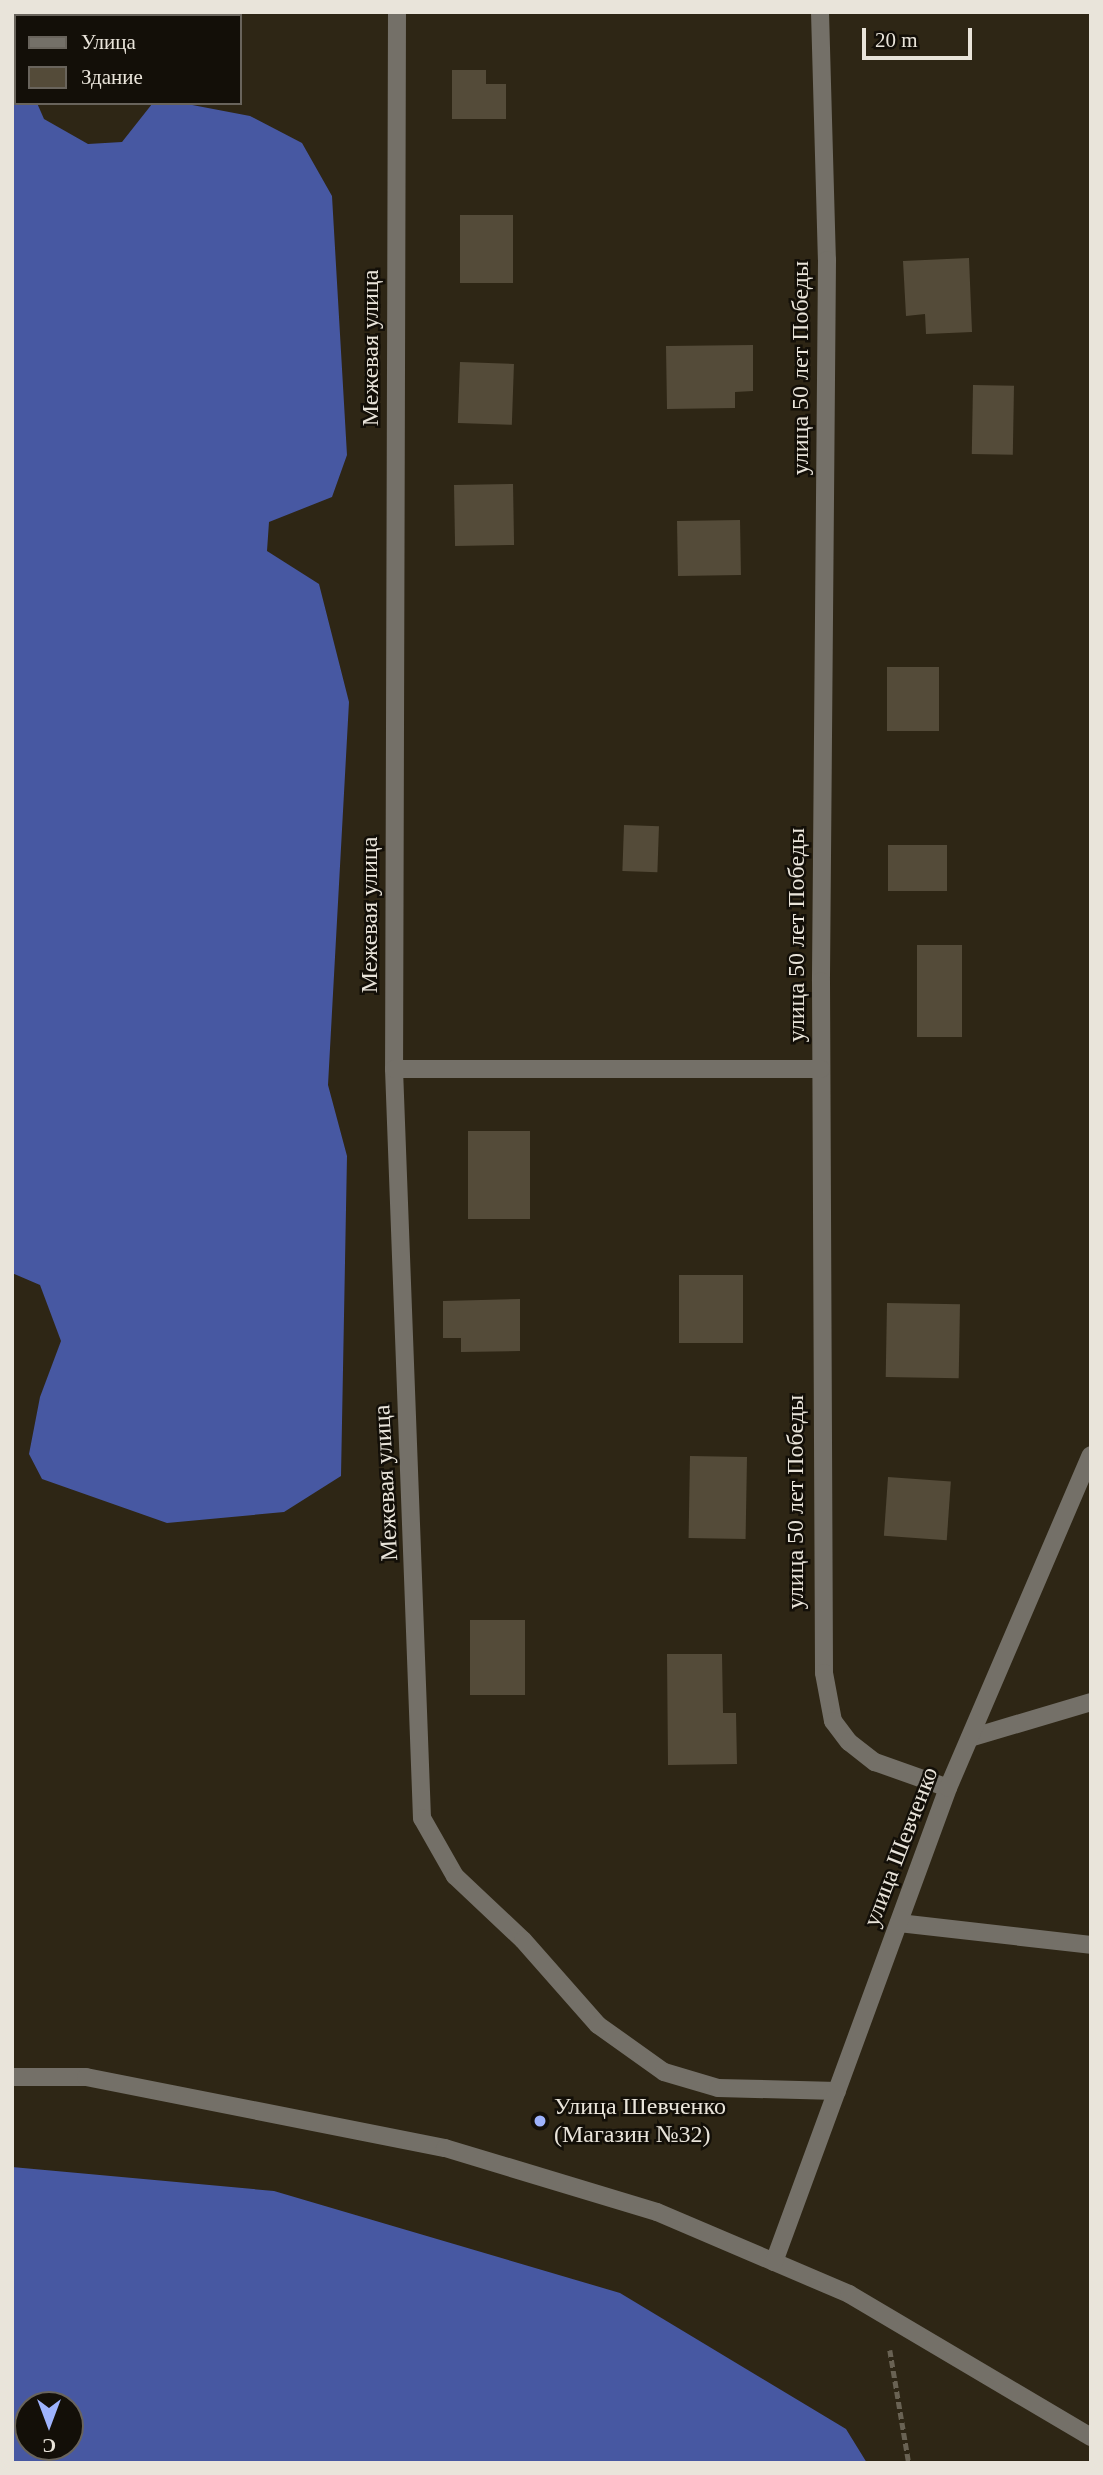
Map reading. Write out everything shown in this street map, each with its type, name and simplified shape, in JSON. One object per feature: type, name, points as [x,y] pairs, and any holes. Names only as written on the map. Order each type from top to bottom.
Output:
[{"type":"street","name":"Межевая улица","points":[[397,12],[394,1069],[422,1818],[455,1876],[523,1940],[598,2025],[663,2072],[718,2088],[837,2091]]},
{"type":"street","name":"улица 50 лет Победы","points":[[820,12],[827,260],[821,1069],[824,1673],[833,1721],[849,1742],[876,1762],[948,1788]]},
{"type":"street","points":[[394,1069],[821,1069]]},
{"type":"street","name":"улица Шевченко","points":[[774,2262],[948,1788],[1091,1455]]},
{"type":"street","points":[[970,1738],[1091,1702]]},
{"type":"street","points":[[899,1923],[1091,1945]]},
{"type":"street","points":[[12,2077],[86,2077],[445,2148],[657,2212],[774,2262],[884,2315],[1091,2437]]},
{"type":"path","points":[[884,2315],[909,2463]]},
{"type":"shaded area","points":[[12,45],[14,105],[38,105],[44,119],[88,144],[122,142],[151,105],[192,105],[250,116],[302,143],[332,196],[347,455],[332,497],[269,522],[267,551],[319,584],[349,702],[328,1085],[347,1156],[341,1476],[284,1512],[167,1523],[42,1479],[29,1454],[40,1397],[61,1341],[40,1285],[12,1273]]},
{"type":"shaded area","points":[[12,2167],[274,2191],[620,2293],[846,2429],[867,2463],[12,2463]]},
{"type":"building","points":[[452,70],[486,70],[486,84],[506,84],[506,119],[452,119]]},
{"type":"building","points":[[460,215],[513,215],[513,283],[460,283]]},
{"type":"building","points":[[969,258],[972,332],[926,334],[925,314],[906,316],[903,261]]},
{"type":"building","points":[[753,345],[753,391],[735,392],[735,408],[667,409],[666,346]]},
{"type":"building","points":[[460,362],[514,364],[512,425],[458,423]]},
{"type":"building","points":[[973,385],[1014,386],[1013,455],[972,454]]},
{"type":"building","points":[[513,484],[514,545],[455,546],[454,485]]},
{"type":"building","points":[[740,520],[741,575],[678,576],[677,521]]},
{"type":"building","points":[[887,667],[939,667],[939,731],[887,731]]},
{"type":"building","points":[[624,825],[659,826],[657,872],[622,871]]},
{"type":"building","points":[[888,845],[947,845],[947,891],[888,891]]},
{"type":"building","points":[[917,945],[962,945],[962,1037],[917,1037]]},
{"type":"building","points":[[468,1131],[530,1131],[530,1219],[468,1219]]},
{"type":"building","points":[[679,1275],[743,1275],[743,1343],[679,1343]]},
{"type":"building","points":[[520,1299],[520,1351],[461,1352],[461,1338],[443,1338],[443,1301]]},
{"type":"building","points":[[887,1303],[960,1304],[959,1378],[886,1377]]},
{"type":"building","points":[[690,1456],[747,1457],[746,1539],[689,1538]]},
{"type":"building","points":[[888,1477],[951,1481],[947,1540],[884,1536]]},
{"type":"building","points":[[470,1620],[525,1620],[525,1695],[470,1695]]},
{"type":"building","points":[[667,1654],[722,1654],[723,1713],[736,1713],[737,1764],[668,1765]]},
{"type":"place","name":"Улица Шевченко (Магазин №32)","points":[[540,2121]]}]
